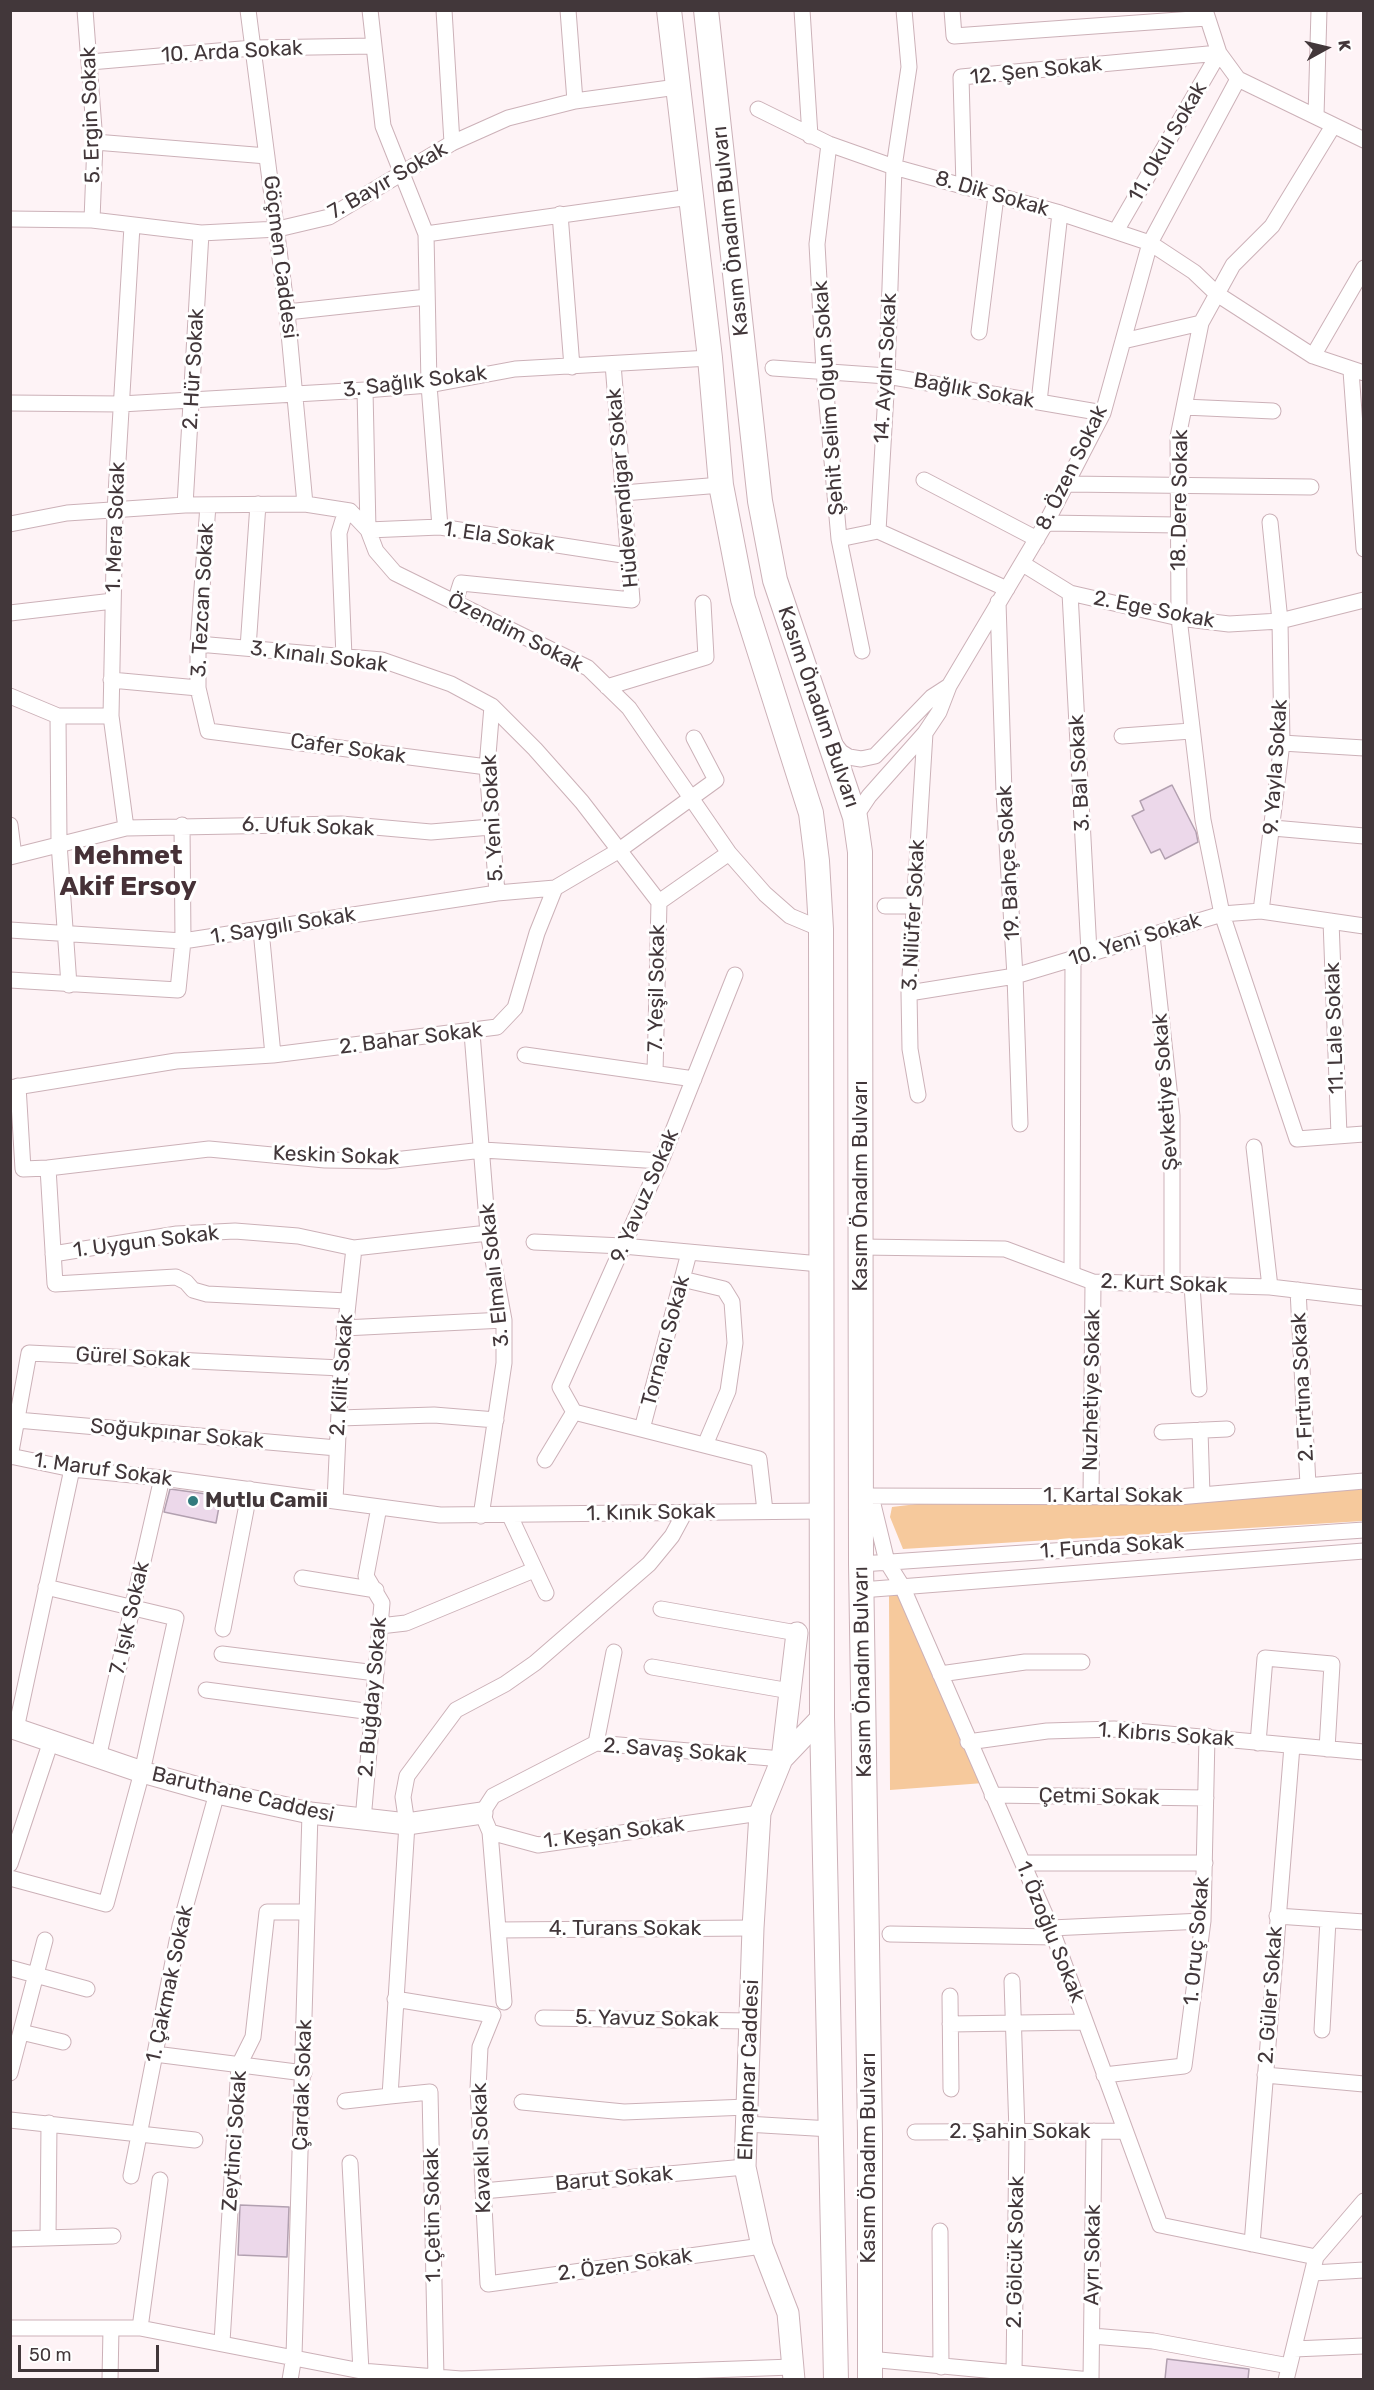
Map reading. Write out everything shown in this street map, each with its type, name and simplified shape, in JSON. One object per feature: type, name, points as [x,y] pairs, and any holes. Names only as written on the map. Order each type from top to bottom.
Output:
[{"type":"main road","name":"Kasım Önadım Bulvarı","points":[[669,10],[710,358],[722,485],[742,599],[811,813],[817,861],[820,928],[822,1717],[836,2379]]},
{"type":"main road","name":"Kasım Önadım Bulvarı","points":[[706,10],[760,501],[775,580],[855,817],[860,852],[862,907],[861,1247],[867,1496],[861,1590],[870,2134],[869,2369]]},
{"type":"street","name":"5. Ergin Sokak","points":[[85,10],[95,142],[92,220]]},
{"type":"street","name":"Göçmen Caddesi","points":[[248,10],[278,229],[297,393],[305,504]]},
{"type":"street","points":[[370,10],[383,126],[426,234],[429,385],[440,527]]},
{"type":"street","points":[[444,10],[452,143]]},
{"type":"street","points":[[568,10],[575,101]]},
{"type":"street","points":[[802,10],[810,136]]},
{"type":"street","name":"14. Aydın Sokak","points":[[878,531],[887,376],[894,167],[909,67],[904,10]]},
{"type":"street","points":[[952,10],[954,36],[1206,14],[1219,53],[1238,79],[1364,140]]},
{"type":"street","points":[[1316,116],[1319,10]]},
{"type":"street","name":"10. Arda Sokak","points":[[90,62],[252,48],[374,46]]},
{"type":"street","name":"12. Şen Sokak","points":[[964,187],[961,77],[1219,53]]},
{"type":"street","name":"11. Okul Sokak","points":[[1116,231],[1219,53]]},
{"type":"street","name":"11. Okul Sokak","points":[[1150,243],[1238,79]]},
{"type":"street","name":"7. Bayır Sokak","points":[[10,219],[92,220],[201,232],[278,229],[329,217],[452,143],[508,118],[575,101],[677,87]]},
{"type":"street","name":"8. Dik Sokak","points":[[758,109],[810,136],[894,167],[1060,213],[1150,243],[1194,272],[1217,294],[1313,356],[1357,372]]},
{"type":"street","name":"18. Dere Sokak","points":[[1333,126],[1272,226],[1233,265],[1201,323],[1178,437],[1178,525],[1179,618],[1191,731],[1203,819],[1222,914],[1297,1139],[1339,1135]]},
{"type":"street","points":[[95,142],[267,156]]},
{"type":"street","name":"Şehit Selim Olgun Sokak","points":[[829,144],[817,244],[824,370],[839,539],[862,651]]},
{"type":"street","points":[[979,332],[996,196]]},
{"type":"street","points":[[426,234],[690,197]]},
{"type":"street","points":[[1039,402],[1060,213]]},
{"type":"street","points":[[560,214],[572,367]]},
{"type":"street","name":"1. Mera Sokak","points":[[126,828],[111,716],[111,680],[115,511],[132,226]]},
{"type":"street","name":"2. Hür Sokak","points":[[185,505],[193,400],[201,232]]},
{"type":"street","name":"8. Özen Sokak","points":[[855,817],[875,789],[925,734],[939,712],[949,686],[1002,595],[1023,564],[1103,413],[1150,243]]},
{"type":"street","points":[[1313,356],[1364,268]]},
{"type":"street","points":[[287,312],[427,297]]},
{"type":"street","points":[[1123,340],[1201,323]]},
{"type":"street","name":"3. Sağlık Sokak","points":[[10,403],[121,404],[365,390],[429,385],[515,369],[710,358]]},
{"type":"street","name":"Hüdevendigar Sokak","points":[[455,602],[461,583],[632,600],[613,364]]},
{"type":"street","name":"Bağlık Sokak","points":[[773,369],[824,370],[887,376],[1103,413]]},
{"type":"street","points":[[1357,372],[1364,549]]},
{"type":"street","name":"Özendim Sokak","points":[[365,390],[368,530],[376,551],[395,573],[588,668],[629,708],[729,853],[765,894],[790,916],[820,928]]},
{"type":"street","points":[[1184,407],[1273,411]]},
{"type":"street","points":[[924,480],[1037,539]]},
{"type":"street","points":[[1066,484],[1178,484],[1311,488]]},
{"type":"street","points":[[624,493],[722,485]]},
{"type":"street","points":[[248,648],[258,504]]},
{"type":"street","points":[[10,524],[68,513],[185,505],[305,504],[350,511],[368,530]]},
{"type":"street","name":"3. Tezcan Sokak","points":[[208,505],[198,644],[198,688],[208,730]]},
{"type":"street","points":[[344,657],[339,533],[343,520],[350,511]]},
{"type":"street","name":"9. Yayla Sokak","points":[[1261,911],[1282,743],[1280,621],[1270,522]]},
{"type":"street","points":[[1046,523],[1178,525]]},
{"type":"street","name":"1. Ela Sokak","points":[[368,530],[440,527],[628,556]]},
{"type":"street","points":[[839,539],[878,531],[1002,595]]},
{"type":"street","name":"2. Ege Sokak","points":[[1023,564],[1070,593],[1179,618],[1229,624],[1280,621],[1364,600]]},
{"type":"street","name":"3. Bal Sokak","points":[[1070,593],[1089,952]]},
{"type":"street","name":"19. Bahçe Sokak","points":[[1002,595],[1004,793],[1016,976],[1020,1124]]},
{"type":"street","points":[[10,613],[113,601]]},
{"type":"street","points":[[607,687],[706,657],[703,603]]},
{"type":"street","name":"3. Kınalı Sokak","points":[[198,644],[382,660],[451,684],[492,706],[582,802],[618,851]]},
{"type":"street","points":[[111,680],[198,688]]},
{"type":"street","name":"8. Özen Sokak","points":[[827,734],[841,752],[849,757],[861,759],[875,756],[932,697],[949,686]]},
{"type":"street","points":[[10,696],[58,716],[111,716]]},
{"type":"street","name":"5. Yeni Sokak","points":[[492,706],[487,767],[497,893]]},
{"type":"street","points":[[58,716],[59,843],[69,985]]},
{"type":"street","name":"Cafer Sokak","points":[[208,730],[487,767]]},
{"type":"street","points":[[1122,736],[1191,731]]},
{"type":"street","name":"3. Nilüfer Sokak","points":[[918,1095],[910,1049],[909,993],[925,734]]},
{"type":"street","points":[[555,888],[618,851],[690,796],[716,780],[694,738]]},
{"type":"street","points":[[1282,743],[1364,748]]},
{"type":"street","name":"6. Ufuk Sokak","points":[[12,857],[59,843],[126,828],[182,825],[340,824],[431,832],[490,827]]},
{"type":"street","points":[[10,825],[12,857]]},
{"type":"street","points":[[10,980],[178,990],[183,941],[182,825]]},
{"type":"street","points":[[1273,828],[1364,836]]},
{"type":"street","name":"7. Yeşil Sokak","points":[[618,851],[659,902],[655,1073]]},
{"type":"street","name":"7. Yeşil Sokak","points":[[659,902],[729,853]]},
{"type":"street","name":"1. Saygılı Sokak","points":[[10,930],[183,941],[497,893],[555,888]]},
{"type":"street","name":"2. Bahar Sokak","points":[[14,1087],[176,1061],[273,1055],[472,1033],[497,1027],[515,1008],[537,933],[555,888]]},
{"type":"street","points":[[885,906],[914,906]]},
{"type":"street","name":"10. Yeni Sokak","points":[[909,993],[1016,976],[1089,952],[1222,914],[1261,911],[1364,926]]},
{"type":"street","name":"11. Lale Sokak","points":[[1330,921],[1339,1135]]},
{"type":"street","points":[[261,930],[273,1055]]},
{"type":"street","name":"Şevketiye Sokak","points":[[1152,935],[1172,1116],[1172,1285]]},
{"type":"street","points":[[1072,1274],[1073,958]]},
{"type":"street","name":"9. Yavuz Sokak","points":[[574,1412],[560,1387],[661,1161],[735,975]]},
{"type":"street","name":"3. Elmalı Sokak","points":[[472,1033],[488,1233],[504,1320],[504,1364],[481,1516]]},
{"type":"street","points":[[525,1055],[694,1079]]},
{"type":"street","name":"Keskin Sokak","points":[[14,1087],[23,1169],[209,1149],[325,1160],[385,1161],[483,1150],[661,1161]]},
{"type":"street","points":[[1339,1135],[1364,1134]]},
{"type":"street","points":[[1254,1147],[1270,1287]]},
{"type":"street","points":[[48,1168],[55,1284],[176,1277],[186,1282],[193,1290],[207,1294],[347,1300]]},
{"type":"street","name":"1. Uygun Sokak","points":[[53,1254],[177,1234],[235,1231],[298,1236],[354,1248],[488,1233]]},
{"type":"street","points":[[534,1242],[623,1246],[820,1264]]},
{"type":"street","name":"2. Kurt Sokak","points":[[861,1247],[1005,1249],[1093,1282],[1270,1287],[1364,1298]]},
{"type":"street","name":"2. Kilit Sokak","points":[[335,1501],[344,1328],[354,1248]]},
{"type":"street","name":"Tornacı Sokak","points":[[642,1429],[689,1253]]},
{"type":"street","points":[[682,1279],[724,1289],[732,1302],[735,1343],[728,1391],[705,1445]]},
{"type":"street","name":"Nuzhetiye Sokak","points":[[1091,1497],[1093,1282]]},
{"type":"street","points":[[1192,1285],[1199,1389]]},
{"type":"street","name":"2. Fırtına Sokak","points":[[1298,1290],[1308,1485]]},
{"type":"street","points":[[344,1328],[504,1320]]},
{"type":"street","name":"Gürel Sokak","points":[[10,1456],[29,1353],[341,1368]]},
{"type":"street","points":[[545,1460],[574,1412],[759,1459],[765,1511]]},
{"type":"street","points":[[339,1418],[434,1415],[495,1420]]},
{"type":"street","name":"Soğukpınar Sokak","points":[[17,1420],[338,1448]]},
{"type":"street","points":[[1162,1432],[1227,1429]]},
{"type":"street","points":[[1200,1430],[1202,1495]]},
{"type":"street","name":"1. Maruf Sokak","points":[[10,1456],[72,1469],[162,1478],[440,1515],[481,1516]]},
{"type":"street","points":[[13,1728],[72,1469]]},
{"type":"street","name":"7. Işık Sokak","points":[[98,1758],[162,1478]]},
{"type":"street","name":"1. Kartal Sokak","points":[[867,1496],[1202,1495],[1364,1481]]},
{"type":"street","points":[[223,1629],[250,1489]]},
{"type":"street","name":"1. Özoğlu Sokak","points":[[867,1496],[887,1562],[902,1586],[1053,1932],[1160,2225],[1252,2244],[1315,2265],[1364,2270]]},
{"type":"street","name":"2. Buğday Sokak","points":[[363,1820],[382,1603],[366,1576],[379,1507]]},
{"type":"street","name":"1. Kınık Sokak","points":[[481,1516],[821,1511]]},
{"type":"street","points":[[390,2096],[407,1824],[403,1797],[407,1776],[456,1710],[505,1684],[535,1663],[649,1564],[672,1536],[685,1512]]},
{"type":"street","points":[[510,1516],[546,1593]]},
{"type":"street","name":"1. Funda Sokak","points":[[861,1564],[1364,1530]]},
{"type":"street","name":"1. Funda Sokak","points":[[861,1590],[1364,1551]]},
{"type":"street","points":[[380,1626],[406,1623],[534,1570]]},
{"type":"street","points":[[302,1578],[376,1590]]},
{"type":"street","points":[[10,1878],[106,1904],[142,1772],[176,1618],[46,1587]]},
{"type":"street","points":[[661,1609],[797,1633]]},
{"type":"street","name":"Elmapınar Caddesi","points":[[793,2373],[788,2313],[762,2246],[745,2167],[753,1928],[760,1813],[782,1759],[797,1633]]},
{"type":"street","points":[[596,1743],[614,1652]]},
{"type":"street","points":[[222,1654],[376,1673]]},
{"type":"street","points":[[1258,1743],[1265,1658],[1332,1664],[1327,1749]]},
{"type":"street","points":[[940,1674],[1025,1662],[1082,1662]]},
{"type":"street","points":[[652,1667],[790,1691]]},
{"type":"street","points":[[206,1690],[372,1712]]},
{"type":"street","name":"Elmapınar Caddesi","points":[[782,1759],[822,1717]]},
{"type":"street","name":"Baruthane Caddesi","points":[[13,1728],[142,1772],[217,1793],[310,1813],[407,1824],[486,1822]]},
{"type":"street","name":"1. Kıbrıs Sokak","points":[[969,1742],[1047,1731],[1114,1728],[1364,1752]]},
{"type":"street","name":"1. Oruç Sokak","points":[[1104,2074],[1184,2066],[1203,1922],[1207,1736]]},
{"type":"street","points":[[10,1864],[51,1741]]},
{"type":"street","name":"2. Savaş Sokak","points":[[486,1822],[493,1796],[596,1743],[782,1759]]},
{"type":"street","name":"2. Güler Sokak","points":[[1252,2244],[1292,1746]]},
{"type":"street","name":"1. Çakmak Sokak","points":[[131,2175],[180,1926],[217,1793]]},
{"type":"street","name":"Çetmi Sokak","points":[[992,1795],[1206,1798]]},
{"type":"street","name":"Çardak Sokak","points":[[290,2379],[294,2356],[310,1813]]},
{"type":"street","name":"1. Keşan Sokak","points":[[486,1822],[538,1845],[760,1813]]},
{"type":"street","points":[[486,1822],[504,2002]]},
{"type":"street","points":[[1023,1863],[1204,1863]]},
{"type":"street","name":"Zeytinci Sokak","points":[[222,2342],[239,2065],[253,2037],[267,1912],[308,1912]]},
{"type":"street","points":[[1277,1916],[1364,1922]]},
{"type":"street","points":[[1322,2030],[1328,1920]]},
{"type":"street","points":[[890,1934],[1053,1932],[1203,1922]]},
{"type":"street","name":"4. Turans Sokak","points":[[498,1930],[753,1928]]},
{"type":"street","points":[[10,2073],[45,1940]]},
{"type":"street","points":[[10,1968],[87,1989]]},
{"type":"street","name":"2. Gölcük Sokak","points":[[1012,1981],[1017,2132],[1014,2373]]},
{"type":"street","points":[[950,1996],[951,2089]]},
{"type":"street","name":"Kavaklı Sokak","points":[[395,1999],[493,2015],[480,2047],[478,2089],[488,2284]]},
{"type":"street","name":"5. Yavuz Sokak","points":[[543,2018],[750,2021]]},
{"type":"street","points":[[950,2024],[1085,2022]]},
{"type":"street","points":[[21,2032],[63,2042]]},
{"type":"street","points":[[155,2054],[303,2073]]},
{"type":"street","points":[[1265,2075],[1364,2084]]},
{"type":"street","name":"1. Çetin Sokak","points":[[345,2101],[430,2092],[436,2378]]},
{"type":"street","points":[[522,2102],[624,2112],[747,2115],[831,2129]]},
{"type":"street","points":[[10,2120],[195,2140]]},
{"type":"street","points":[[48,2238],[49,2123]]},
{"type":"street","name":"Ayrı Sokak","points":[[1091,2379],[1094,2131]]},
{"type":"street","name":"2. Şahin Sokak","points":[[915,2132],[1125,2131]]},
{"type":"street","points":[[350,2163],[361,2371]]},
{"type":"street","name":"Barut Sokak","points":[[483,2191],[745,2167]]},
{"type":"street","points":[[140,2328],[160,2180]]},
{"type":"street","points":[[1092,2336],[1153,2341],[1288,2373],[1315,2265],[1364,2201]]},
{"type":"street","points":[[940,2232],[941,2367]]},
{"type":"street","points":[[10,2238],[113,2236]]},
{"type":"street","name":"2. Özen Sokak","points":[[488,2284],[762,2246]]},
{"type":"street","points":[[10,2328],[140,2328],[294,2356],[361,2371],[436,2378],[793,2373]]},
{"type":"street","points":[[110,2379],[111,2328]]},
{"type":"street","points":[[1294,2349],[1364,2346]]},
{"type":"street","points":[[869,2369],[941,2367],[1091,2379]]},
{"type":"shaded area","points":[[1363,1487],[1363,1521],[903,1549],[890,1517],[892,1507],[917,1504],[1210,1502]]},
{"type":"shaded area","points":[[898,1586],[984,1783],[890,1790],[889,1596]]},
{"type":"building","points":[[1172,785],[1196,832],[1198,842],[1165,859],[1160,849],[1151,853],[1132,816],[1144,810],[1140,801]]},
{"type":"building","name":"Mutlu Camii","points":[[170,1489],[221,1496],[216,1523],[164,1512]]},
{"type":"building","points":[[240,2205],[289,2207],[287,2257],[238,2255]]},
{"type":"building","points":[[1167,2359],[1249,2369],[1248,2379],[1165,2379]]},
{"type":"place","name":"Mutlu Camii","points":[[193,1501]]},
{"type":"district","name":"Mehmet Akif Ersoy","points":[[128,872]]}]
